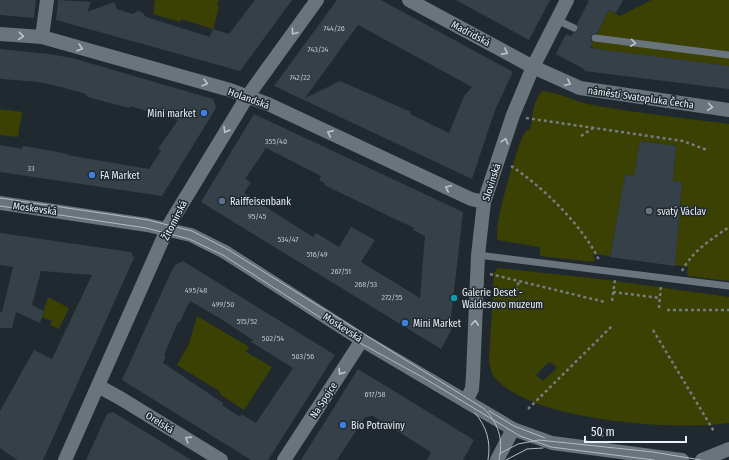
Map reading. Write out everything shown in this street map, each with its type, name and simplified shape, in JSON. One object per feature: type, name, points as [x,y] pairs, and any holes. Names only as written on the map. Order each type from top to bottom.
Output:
[{"type":"street","points":[[42,37],[47,0]]},
{"type":"street","name":"Žitomírská","points":[[65,460],[168,229],[247,97],[317,0]]},
{"type":"street","name":"Madridská","points":[[409,0],[533,67]]},
{"type":"street","name":"Slovinská","points":[[466,401],[472,389],[478,255],[484,202],[513,115],[533,67],[567,0]]},
{"type":"street","name":"Holandská","points":[[0,34],[42,37],[230,90],[268,104],[471,199],[484,202]]},
{"type":"street","name":"náměstí Svatopluka Čecha","points":[[533,67],[590,91],[729,110]]},
{"type":"street","name":"Moskevská","points":[[0,203],[168,229],[190,235],[225,252],[362,340],[513,429],[539,440],[566,446],[682,460]]},
{"type":"street","name":"Na Spojce","points":[[284,460],[362,340]]},
{"type":"street","name":"Orelská","points":[[98,386],[221,460]]},
{"type":"street","points":[[497,460],[513,429]]},
{"type":"street","points":[[702,460],[729,449]]},
{"type":"lane","points":[[557,20],[574,28]]},
{"type":"lane","points":[[595,38],[729,55]]},
{"type":"lane","points":[[478,255],[603,269],[729,286]]},
{"type":"path","points":[[526,118],[683,141],[707,150]]},
{"type":"path","points":[[581,136],[593,128]]},
{"type":"path","points":[[511,166],[537,184],[571,220],[596,253],[603,269]]},
{"type":"path","points":[[678,280],[686,263],[704,245],[729,227]]},
{"type":"path","points":[[612,301],[616,271]]},
{"type":"path","points":[[490,274],[605,302]]},
{"type":"path","points":[[659,308],[662,278]]},
{"type":"path","points":[[516,291],[519,281]]},
{"type":"path","points":[[613,292],[660,298]]},
{"type":"path","points":[[667,310],[729,310]]},
{"type":"path","points":[[528,409],[613,325]]},
{"type":"path","points":[[653,330],[715,433]]},
{"type":"path","points":[[602,440],[603,426]]},
{"type":"green space","points":[[155,0],[219,0],[217,6],[219,7],[213,29],[181,19],[180,22],[153,14]]},
{"type":"green space","points":[[651,0],[729,0],[729,66],[596,49],[588,45],[593,42],[609,10],[620,16]]},
{"type":"green space","points":[[542,91],[554,93],[592,105],[729,124],[729,281],[688,276],[688,267],[675,265],[682,183],[673,181],[676,146],[640,141],[634,176],[625,175],[610,256],[593,254],[595,260],[593,262],[540,256],[540,247],[498,240],[497,233],[499,221],[511,170],[524,134],[531,128],[535,104]]},
{"type":"green space","points":[[0,109],[22,112],[18,137],[0,135]]},
{"type":"green space","points":[[498,268],[608,280],[729,297],[729,423],[674,425],[641,424],[605,420],[571,413],[539,404],[513,393],[495,378],[489,361],[494,273]],"holes":[[[549,362],[556,366],[556,369],[543,381],[536,375]]]},
{"type":"green space","points":[[48,297],[69,308],[59,329],[50,325],[52,321],[42,317]]},
{"type":"green space","points":[[197,316],[249,347],[246,352],[272,367],[244,410],[221,395],[219,391],[177,365],[189,344]]},
{"type":"building","points":[[0,0],[36,0],[34,18],[0,15]]},
{"type":"building","points":[[58,0],[91,2],[87,12],[114,2],[117,9],[132,14],[138,11],[142,12],[146,17],[210,37],[213,29],[229,34],[255,0],[292,0],[240,71],[56,20]]},
{"type":"building","points":[[337,0],[381,0],[513,72],[495,110],[472,179],[274,86]],"holes":[[[358,25],[472,87],[464,96],[449,133],[410,114],[411,112],[340,81],[305,98]]]},
{"type":"building","points":[[456,0],[550,0],[529,40]]},
{"type":"building","points":[[586,0],[623,0],[616,13],[609,10],[597,33],[591,35],[590,40],[593,42],[590,48],[729,66],[729,89],[584,71],[584,69],[556,54],[566,34],[571,36],[578,30],[577,24],[589,1]]},
{"type":"building","points":[[0,49],[72,58],[213,99],[216,108],[162,196],[0,172],[0,145],[22,149],[23,146],[30,147],[149,169],[161,151],[158,149],[178,120],[130,106],[129,108],[91,98],[86,96],[86,94],[61,87],[38,82],[2,79],[0,78]]},
{"type":"building","points":[[254,114],[463,212],[451,318],[454,325],[441,349],[201,202]],"holes":[[[266,148],[321,176],[319,180],[325,183],[324,185],[414,228],[413,230],[425,236],[420,298],[361,262],[375,240],[351,227],[339,247],[316,233],[313,237],[244,193],[251,182],[245,179]]]},
{"type":"building","name":"svatý Václav","points":[[640,141],[676,146],[673,181],[682,182],[675,266],[610,257],[625,175],[634,176]]},
{"type":"building","points":[[0,233],[131,252],[134,258],[43,460],[17,460],[0,448],[0,411],[34,350],[52,359],[92,275],[41,271],[32,305],[44,311],[40,323],[16,312],[12,328],[0,328],[0,312],[2,312],[13,267],[0,265]]},
{"type":"building","points":[[183,261],[335,355],[268,460],[251,460],[122,380],[175,265]],"holes":[[[190,301],[253,340],[251,342],[293,368],[256,423],[241,414],[240,417],[222,405],[223,403],[163,363],[166,356],[164,355],[178,322],[180,322]]]},
{"type":"building","points":[[358,369],[474,440],[463,460],[427,460],[431,452],[373,416],[365,417],[337,460],[301,460]]},
{"type":"building","points":[[113,412],[191,460],[86,460],[107,414]]},
{"type":"tram line","points":[[0,198],[148,220],[192,231],[227,249],[483,408],[493,419],[498,431],[501,445],[499,460]]},
{"type":"tram line","points":[[0,206],[146,228],[189,239],[223,255],[360,343],[424,378],[520,436],[551,447],[654,460]]},
{"type":"tram line","points":[[489,411],[514,426],[545,438]]},
{"type":"tram line","points":[[475,413],[483,424],[487,435],[489,447],[488,460]]},
{"type":"tram line","points":[[499,454],[518,444],[539,440],[653,452],[701,460]]},
{"type":"tram line","points":[[506,460],[527,449],[543,448]]},
{"type":"place","name":"Mini market","points":[[204,113]]},
{"type":"place","name":"FA Market","points":[[92,175]]},
{"type":"place","name":"Raiffeisenbank","points":[[222,201]]},
{"type":"place","name":"svatý Václav","points":[[649,211]]},
{"type":"place","name":"Galerie Deset - Waldesovo muzeum","points":[[454,298]]},
{"type":"place","name":"Mini Market","points":[[405,323]]},
{"type":"place","name":"Bio Potraviny","points":[[343,425]]}]
